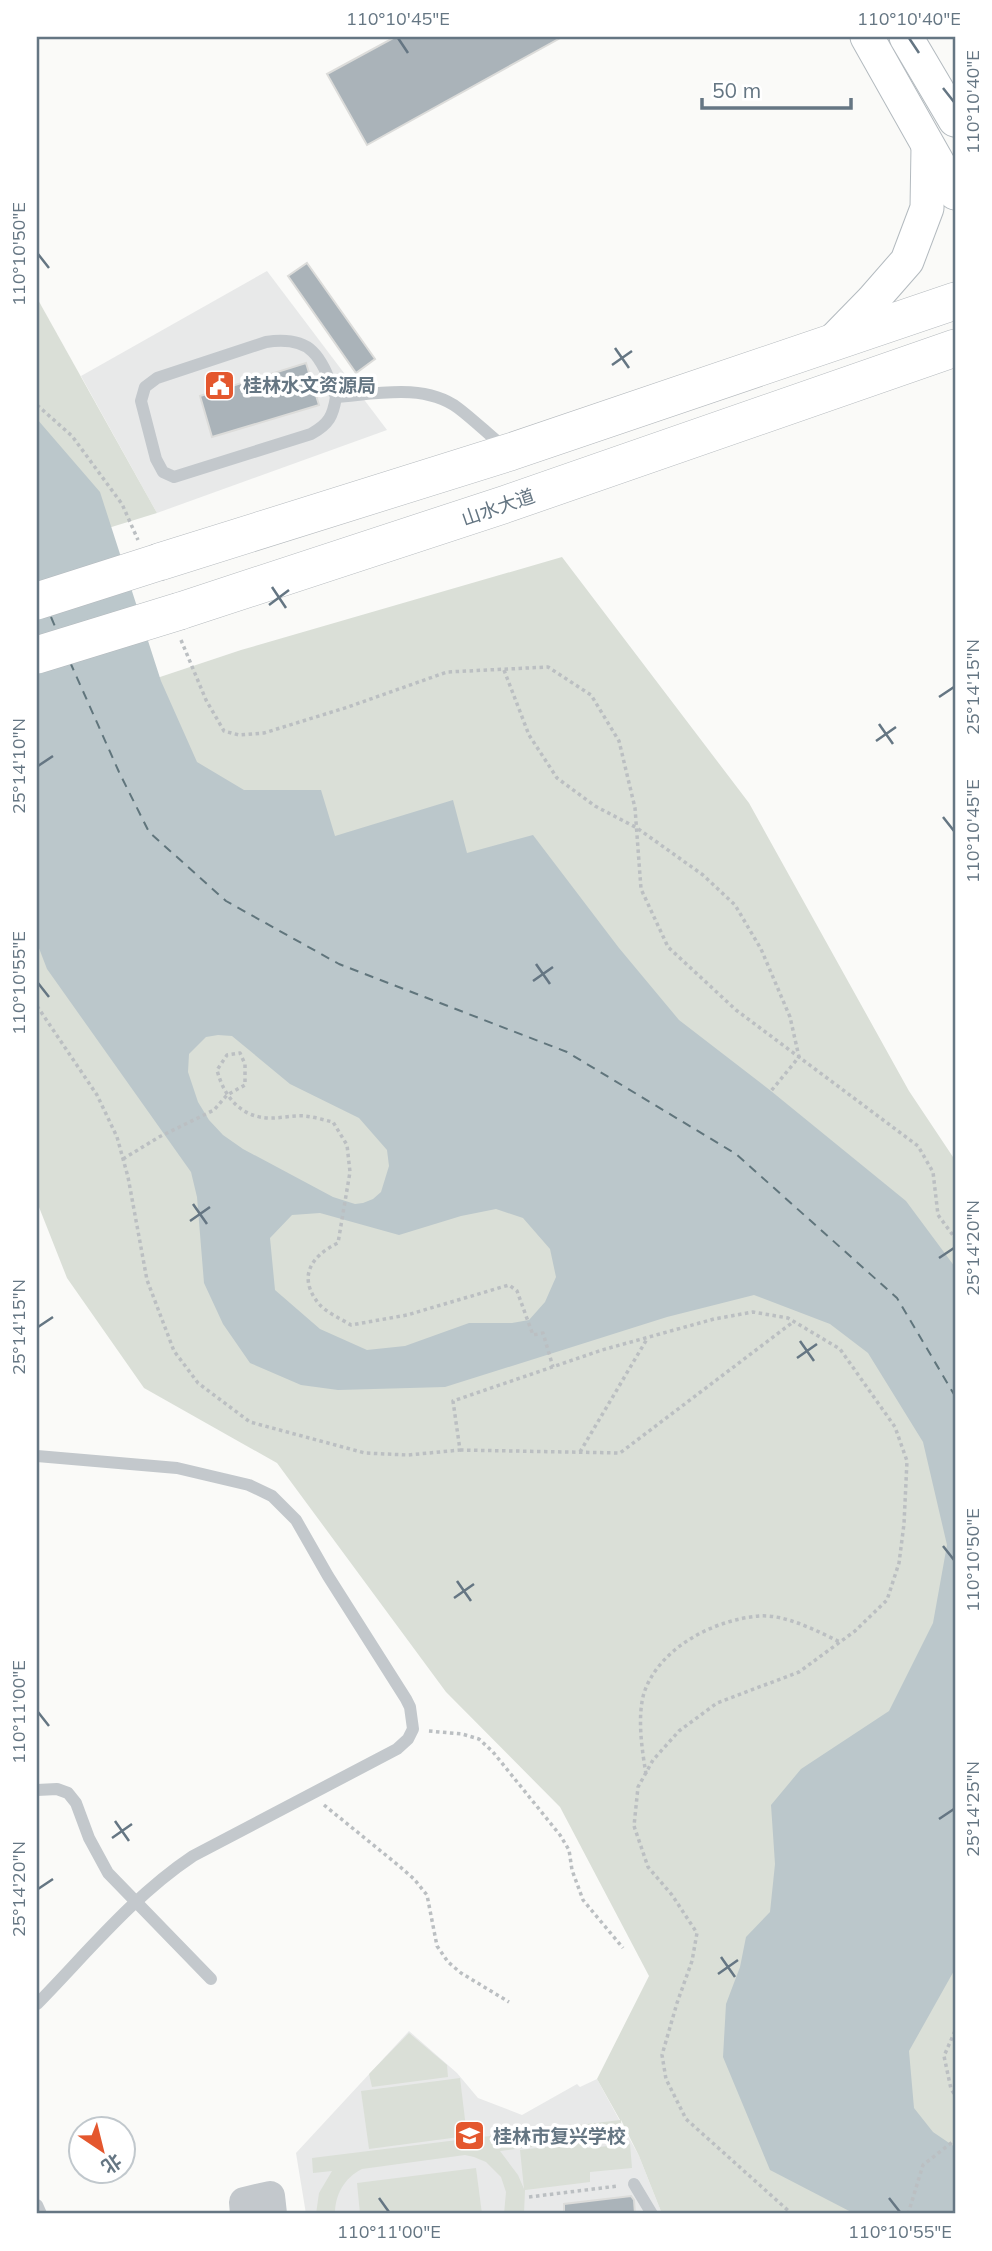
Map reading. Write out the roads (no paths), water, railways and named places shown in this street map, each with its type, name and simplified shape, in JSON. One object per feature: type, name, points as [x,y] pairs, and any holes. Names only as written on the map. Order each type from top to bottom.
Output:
[{"type":"main road","points":[[867,37],[955,193]]},
{"type":"main road","points":[[906,37],[955,120]]},
{"type":"main road","points":[[831,343],[907,261],[927,208],[928,147]]},
{"type":"main road","points":[[37,601],[148,551],[510,452],[955,301]]},
{"type":"main road","name":"山水大道","points":[[37,655],[180,625],[506,504],[955,348]]},
{"type":"main road","points":[[915,362],[955,365]]},
{"type":"street","points":[[245,2214],[244,2202],[270,2196],[272,2214]]},
{"type":"lane","points":[[284,340],[310,348],[317,355],[336,397],[333,414],[311,434],[174,477],[163,472],[156,460],[141,399],[145,387],[157,378],[266,342],[284,340]]},
{"type":"lane","points":[[336,397],[410,392],[433,396],[457,407],[510,452]]},
{"type":"lane","points":[[37,1456],[177,1468],[249,1485],[272,1496],[296,1520],[328,1576],[393,1676],[410,1707],[413,1729],[408,1739],[397,1749],[193,1856],[165,1875],[136,1901],[37,2004]]},
{"type":"lane","points":[[37,1790],[57,1789],[68,1793],[76,1803],[89,1838],[108,1873],[211,1979]]},
{"type":"lane","points":[[634,2184],[652,2214]]},
{"type":"lane","points":[[37,2204],[41,2214]]},
{"type":"place","name":"桂林水文资源局","points":[[220,385]]},
{"type":"place","name":"桂林市复兴学校","points":[[470,2136]]}]
